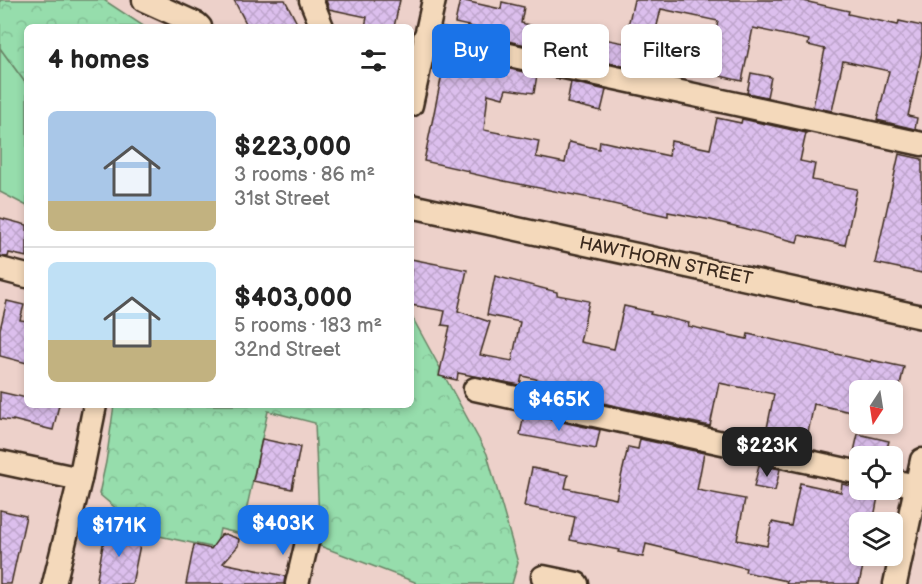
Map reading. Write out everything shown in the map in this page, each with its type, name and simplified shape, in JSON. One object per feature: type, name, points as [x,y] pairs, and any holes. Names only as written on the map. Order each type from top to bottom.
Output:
[{"type":"street","points":[[144,0],[197,24]]},
{"type":"street","points":[[311,0],[321,24]]},
{"type":"street","points":[[414,79],[434,0]]},
{"type":"street","points":[[425,37],[922,144]]},
{"type":"street","name":"HAWTHORN STREET","points":[[414,207],[922,317]]},
{"type":"street","points":[[0,269],[24,275]]},
{"type":"street","points":[[475,389],[849,471]]},
{"type":"street","points":[[54,584],[80,479],[94,408]]},
{"type":"street","points":[[895,584],[919,486],[922,460]]},
{"type":"street","points":[[0,462],[80,479]]},
{"type":"street","points":[[903,483],[919,486]]},
{"type":"street","points":[[297,584],[308,538]]},
{"type":"street","points":[[543,577],[577,584]]},
{"type":"green space","points":[[0,0],[104,0],[140,24],[24,24],[24,81],[0,48]]},
{"type":"green space","points":[[0,48],[24,81],[24,204],[0,192]]},
{"type":"green space","points":[[414,320],[487,454],[518,563],[512,584],[415,584],[415,582],[320,546],[315,423],[268,411],[241,534],[220,529],[216,548],[145,533],[99,494],[114,408],[414,408]]},
{"type":"building","points":[[234,0],[285,0],[297,24],[246,24]]},
{"type":"building","points":[[326,0],[400,0],[395,24],[366,24],[367,17],[329,9]]},
{"type":"building","points":[[460,0],[501,9],[502,2],[524,7],[521,23],[525,24],[522,24],[522,44],[510,41],[510,24],[455,23]]},
{"type":"building","points":[[634,0],[799,0],[898,25],[899,21],[922,26],[922,52],[908,116],[917,118],[915,129],[877,120],[889,71],[843,61],[832,111],[813,107],[825,49],[808,45],[809,40],[753,28],[742,81],[722,76],[722,24],[717,24],[718,21],[661,9],[657,24],[628,24]]},
{"type":"building","points":[[609,40],[621,42],[621,66],[609,63]]},
{"type":"building","points":[[510,69],[522,72],[522,78],[536,78],[534,93],[506,89],[503,98],[488,94],[484,130],[539,141],[536,157],[565,163],[569,142],[599,149],[600,141],[669,156],[671,141],[710,149],[717,118],[741,123],[742,119],[806,133],[800,161],[815,164],[812,180],[857,189],[845,245],[799,235],[797,242],[711,220],[668,212],[668,216],[504,181],[424,161],[441,78],[510,78]]},
{"type":"building","points":[[751,73],[771,77],[767,97],[747,93]]},
{"type":"building","points":[[571,82],[606,90],[601,111],[567,103]]},
{"type":"building","points":[[899,154],[922,159],[922,273],[875,263]]},
{"type":"building","points":[[0,218],[24,224],[24,256],[9,253],[8,257],[0,256]]},
{"type":"building","points":[[414,260],[467,270],[458,311],[490,322],[480,355],[512,361],[520,322],[487,315],[495,276],[557,292],[557,295],[589,301],[580,342],[614,349],[624,306],[689,323],[688,326],[747,339],[748,334],[871,362],[871,360],[904,367],[901,380],[849,380],[849,412],[814,404],[805,447],[765,438],[774,394],[719,383],[710,426],[565,395],[567,386],[522,376],[520,385],[458,373],[457,380],[439,376],[450,326],[442,325],[445,311],[414,306]]},
{"type":"building","points":[[7,301],[24,305],[20,320],[24,321],[24,362],[0,356],[0,329]]},
{"type":"building","points":[[0,392],[24,397],[24,408],[58,408],[53,430],[0,419]]},
{"type":"building","points":[[524,414],[600,430],[596,449],[520,435]]},
{"type":"building","points":[[858,434],[889,441],[888,446],[855,446]]},
{"type":"building","points":[[262,439],[300,447],[292,489],[253,481]]},
{"type":"building","points":[[640,439],[704,453],[697,490],[745,499],[737,540],[767,546],[772,522],[791,526],[800,483],[841,492],[842,484],[849,486],[849,500],[877,500],[875,512],[849,512],[849,566],[863,566],[859,584],[786,584],[787,581],[745,572],[746,568],[646,544],[643,557],[618,552],[619,550],[570,540],[575,517],[524,506],[532,468],[568,475],[565,488],[616,499],[628,447],[638,449]]},
{"type":"building","points":[[759,465],[780,469],[775,491],[754,487]]},
{"type":"building","points":[[0,510],[26,516],[11,584],[0,584]]},
{"type":"building","points":[[106,528],[142,535],[132,584],[96,584]]},
{"type":"building","points":[[225,534],[239,539],[238,546],[223,563],[285,576],[284,584],[186,584],[194,545],[211,549],[221,535]]}]
